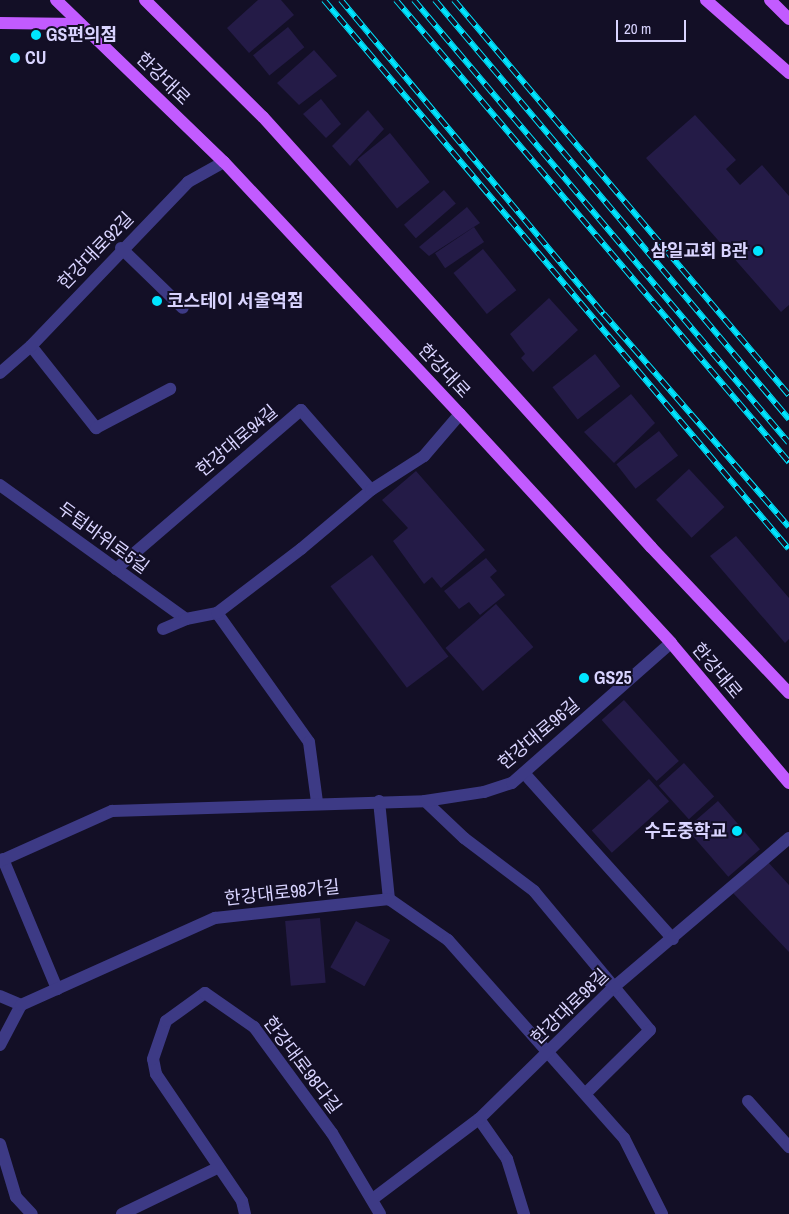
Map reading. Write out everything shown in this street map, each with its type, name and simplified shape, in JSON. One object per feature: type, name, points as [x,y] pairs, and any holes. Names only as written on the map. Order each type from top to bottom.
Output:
[{"type":"main road","name":"한강대로","points":[[56,0],[224,162],[460,414],[671,643],[789,783]]},
{"type":"main road","name":"한강대로","points":[[145,0],[263,117],[651,547],[789,693]]},
{"type":"main road","points":[[706,0],[789,73]]},
{"type":"main road","points":[[771,0],[789,19]]},
{"type":"main road","points":[[0,23],[80,24]]},
{"type":"street","name":"한강대로92길","points":[[0,373],[31,346],[121,248],[188,182],[224,162]]},
{"type":"street","points":[[121,248],[183,308]]},
{"type":"street","points":[[31,346],[96,428],[170,389]]},
{"type":"street","name":"한강대로94길","points":[[116,569],[301,410],[371,490]]},
{"type":"street","points":[[163,629],[186,619],[217,613],[301,549],[371,490],[424,456],[460,414]]},
{"type":"street","name":"두텁바위로5길","points":[[0,485],[186,619]]},
{"type":"street","points":[[217,613],[309,742],[317,802]]},
{"type":"street","name":"한강대로96길","points":[[2,860],[112,811],[317,802],[425,801],[484,792],[512,783],[671,643]]},
{"type":"street","points":[[524,772],[673,939]]},
{"type":"street","points":[[379,801],[389,899],[448,940],[624,1138],[662,1214]]},
{"type":"street","points":[[425,801],[464,838],[534,890],[650,1030],[585,1094]]},
{"type":"street","name":"한강대로98길","points":[[374,1198],[479,1119],[614,987],[673,939],[789,838]]},
{"type":"street","points":[[2,860],[57,989]]},
{"type":"street","name":"한강대로98가길","points":[[21,1005],[215,918],[389,899]]},
{"type":"street","name":"한강대로98다길","points":[[245,1214],[242,1201],[217,1168],[156,1074],[153,1058],[166,1021],[205,993],[254,1027],[332,1133],[374,1198]]},
{"type":"street","points":[[0,996],[21,1005],[0,1044]]},
{"type":"street","points":[[748,1101],[789,1147]]},
{"type":"street","points":[[479,1119],[508,1159],[524,1214]]},
{"type":"street","points":[[0,1144],[16,1197],[32,1214]]},
{"type":"street","points":[[122,1214],[217,1168]]},
{"type":"street","points":[[374,1198],[380,1214]]},
{"type":"building","points":[[258,0],[281,0],[294,15],[249,53],[227,28]]},
{"type":"building","points":[[288,27],[304,47],[269,76],[253,55]]},
{"type":"building","points":[[314,50],[337,76],[299,105],[277,83]]},
{"type":"building","points":[[321,99],[341,124],[326,138],[303,114]]},
{"type":"building","points":[[368,110],[384,129],[350,166],[332,146]]},
{"type":"building","name":"삼일교회 B관","points":[[695,115],[736,160],[726,169],[740,185],[762,165],[789,196],[789,305],[781,312],[646,158]]},
{"type":"building","points":[[390,133],[430,182],[397,208],[357,159]]},
{"type":"building","points":[[444,190],[456,204],[416,238],[404,225]]},
{"type":"building","points":[[467,207],[480,223],[429,256],[419,247]]},
{"type":"building","points":[[474,227],[484,242],[445,268],[435,253]]},
{"type":"building","points":[[483,249],[516,290],[487,314],[453,273]]},
{"type":"building","points":[[549,298],[578,330],[533,372],[521,358],[525,354],[510,334]]},
{"type":"building","points":[[595,354],[620,386],[578,420],[552,387]]},
{"type":"building","points":[[631,394],[655,423],[614,463],[584,432]]},
{"type":"building","points":[[659,431],[678,455],[636,489],[616,464]]},
{"type":"building","points":[[689,469],[724,507],[692,538],[656,500]]},
{"type":"building","points":[[416,471],[485,550],[441,588],[432,577],[424,584],[393,541],[408,528],[382,500]]},
{"type":"building","points":[[736,536],[789,598],[789,639],[785,643],[710,556]]},
{"type":"building","points":[[372,555],[448,656],[407,688],[330,586]]},
{"type":"building","points":[[486,558],[497,571],[490,577],[505,595],[480,615],[469,602],[459,609],[444,591]]},
{"type":"building","points":[[496,604],[533,647],[483,691],[445,648]]},
{"type":"building","points":[[624,700],[679,761],[657,781],[602,720]]},
{"type":"building","points":[[684,763],[714,796],[689,819],[659,786]]},
{"type":"building","points":[[649,779],[669,801],[612,853],[592,831]]},
{"type":"building","points":[[718,801],[760,849],[728,877],[686,829]]},
{"type":"building","points":[[767,861],[789,885],[789,952],[733,893]]},
{"type":"building","points":[[320,918],[326,983],[291,986],[285,921]]},
{"type":"building","points":[[356,921],[390,940],[364,986],[330,967]]},
{"type":"railway","points":[[324,0],[789,549]]},
{"type":"railway","points":[[341,0],[604,314],[789,527]]},
{"type":"railway","points":[[396,0],[789,462]]},
{"type":"railway","points":[[414,0],[789,443]]},
{"type":"railway","points":[[435,0],[789,419]]},
{"type":"railway","points":[[454,0],[789,395]]},
{"type":"place","name":"GS편의점","points":[[36,35]]},
{"type":"place","name":"CU","points":[[15,58]]},
{"type":"place","name":"삼일교회 B관","points":[[758,251]]},
{"type":"place","name":"코스테이 서울역점","points":[[157,301]]},
{"type":"place","name":"GS25","points":[[584,678]]},
{"type":"place","name":"수도중학교","points":[[737,831]]}]
